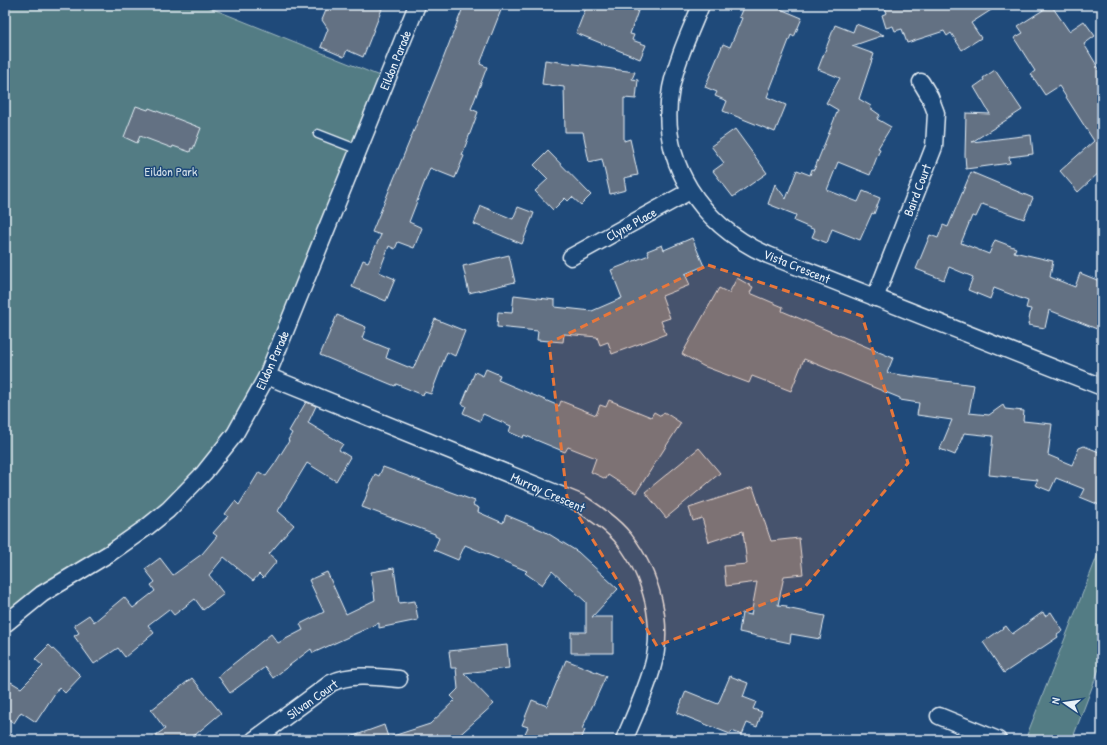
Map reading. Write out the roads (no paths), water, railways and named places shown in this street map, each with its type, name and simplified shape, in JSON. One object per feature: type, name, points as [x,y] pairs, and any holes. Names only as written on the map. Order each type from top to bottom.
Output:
[{"type":"street","name":"Eildon Parade","points":[[5,624],[42,594],[116,549],[147,528],[168,510],[204,473],[235,434],[266,376],[417,5]]},
{"type":"street","name":"Vista Crescent","points":[[701,5],[675,75],[669,111],[673,148],[690,191],[714,220],[740,241],[768,255],[1102,387]]},
{"type":"street","name":"Baird Court","points":[[875,298],[934,147],[936,113],[930,97],[921,82]]},
{"type":"street","name":"Clyne Place","points":[[571,257],[690,191]]},
{"type":"street","name":"Murray Crescent","points":[[266,376],[580,503],[599,516],[624,538],[637,557],[647,578],[655,610],[657,640],[652,668],[624,740]]},
{"type":"street","name":"Silvan Court","points":[[254,740],[331,683],[339,679],[355,677],[399,679]]},
{"type":"street","points":[[939,716],[998,740]]},
{"type":"lane","points":[[318,134],[359,150]]},
{"type":"park label","name":"Eildon Park","points":[[171,171]]}]
